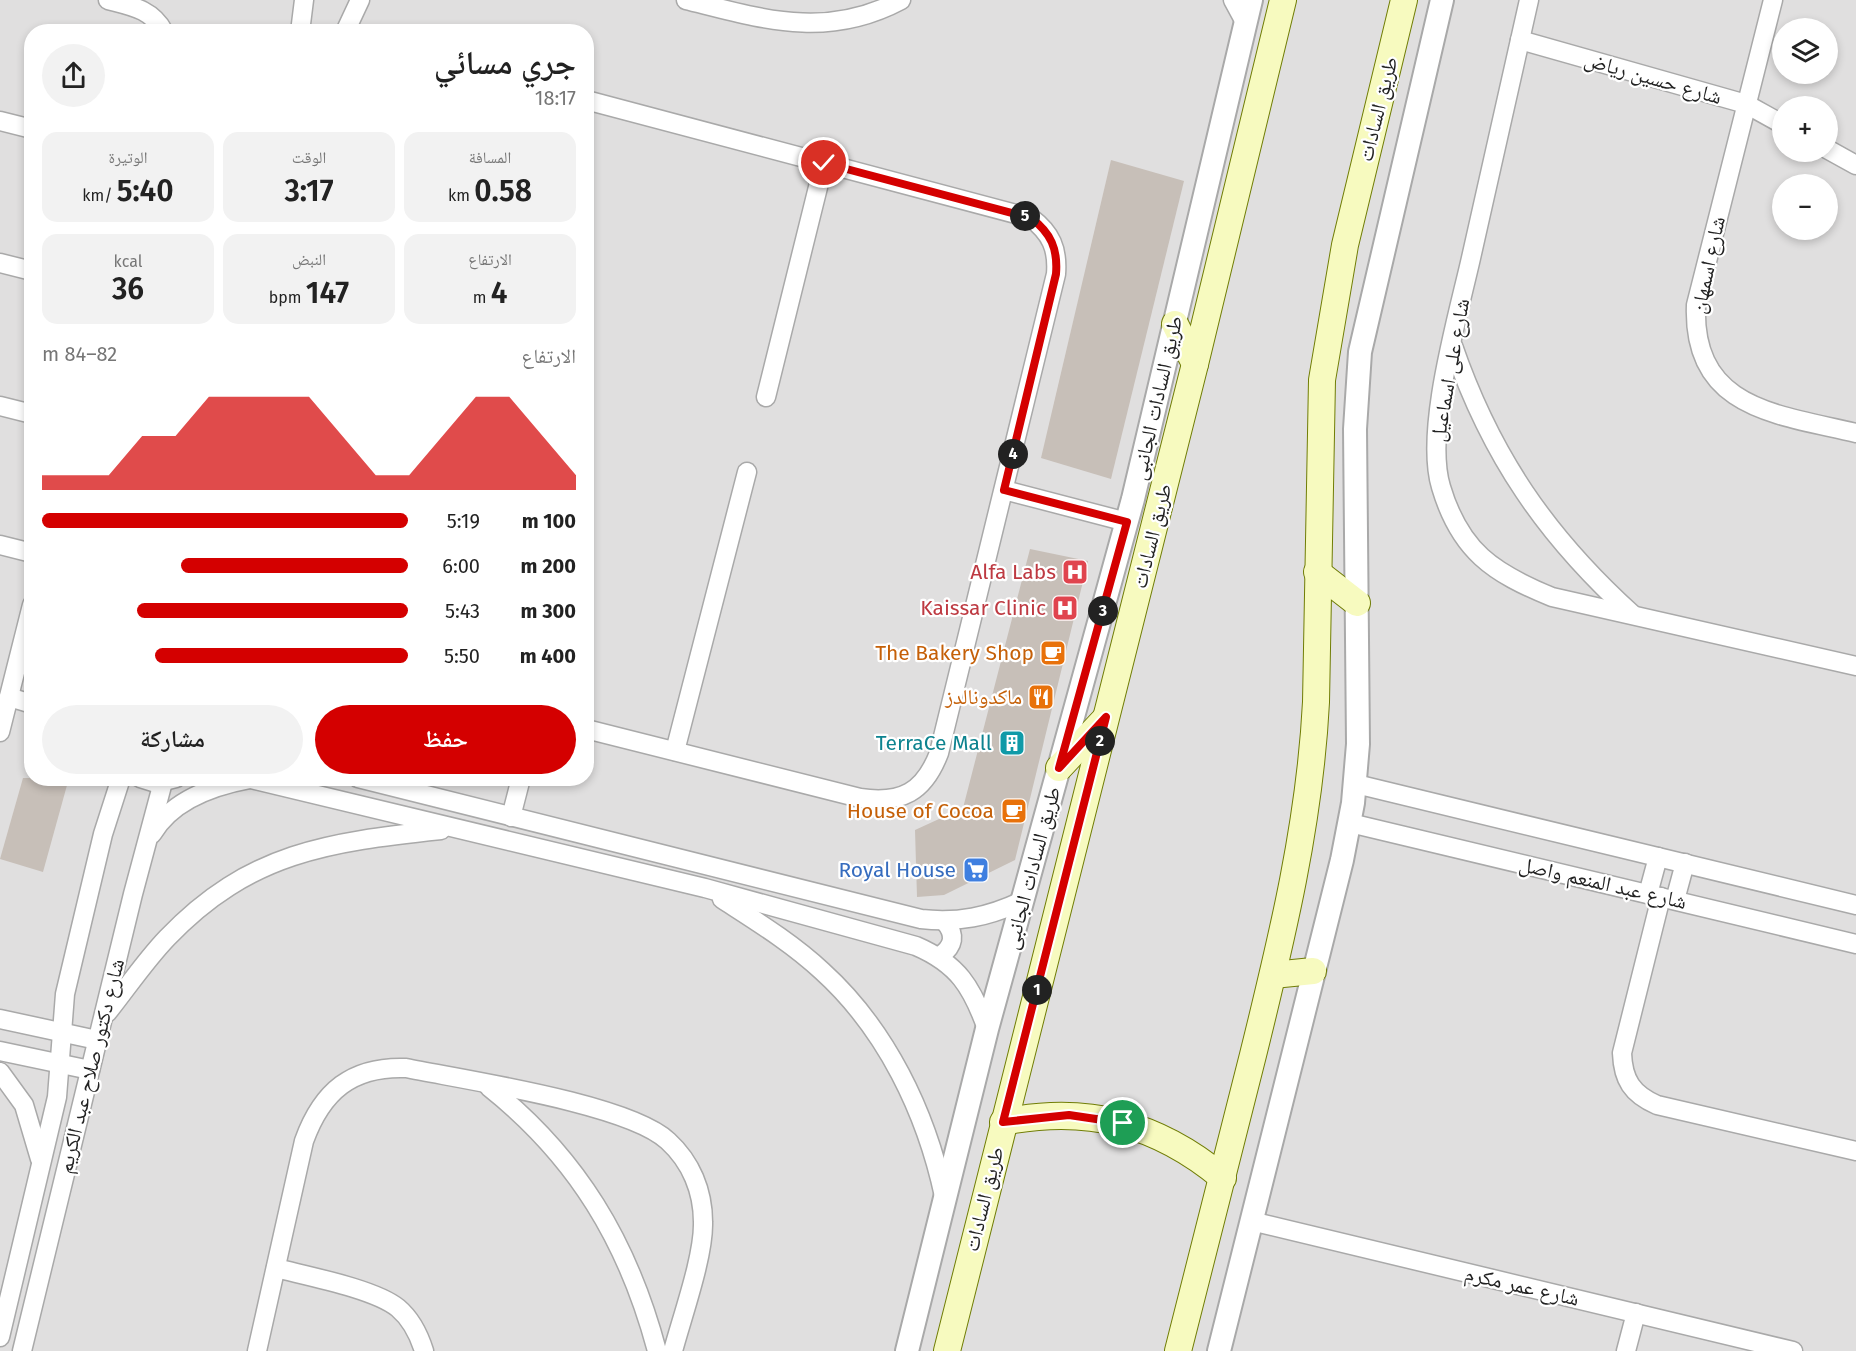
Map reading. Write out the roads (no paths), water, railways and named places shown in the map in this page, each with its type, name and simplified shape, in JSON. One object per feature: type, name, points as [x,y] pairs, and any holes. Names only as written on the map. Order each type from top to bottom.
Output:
[{"type":"main road","name":"طريق السادات","points":[[947,1351],[1196,364],[1283,0]]},
{"type":"main road","name":"طريق السادات","points":[[1178,1351],[1273,975],[1309,798],[1316,702],[1322,380],[1330,319],[1345,245],[1404,0]]},
{"type":"main road","points":[[1175,324],[1196,364]]},
{"type":"main road","points":[[1317,572],[1357,603]]},
{"type":"main road","points":[[1059,768],[1106,717]]},
{"type":"main road","points":[[1273,975],[1313,970]]},
{"type":"main road","points":[[1003,1122],[1069,1115],[1123,1123],[1173,1142],[1197,1156],[1222,1178]]},
{"type":"street","points":[[108,0],[145,11],[159,24]]},
{"type":"street","points":[[301,24],[304,0]]},
{"type":"street","points":[[349,24],[360,0]]},
{"type":"street","points":[[686,0],[708,2],[786,23],[813,24],[864,16],[901,0]]},
{"type":"street","points":[[1233,0],[1246,24]]},
{"type":"street","name":"طريق السادات الجانبى","points":[[907,1351],[987,1029],[1127,522],[1251,0]]},
{"type":"street","points":[[1219,1351],[1350,823],[1356,784],[1358,744],[1355,429],[1360,352],[1442,0]]},
{"type":"street","name":"شارع على اسماعيل","points":[[1529,0],[1452,343],[1438,423],[1436,454],[1443,494],[1450,513],[1466,539],[1486,562],[1511,580],[1552,597],[1856,666]]},
{"type":"street","name":"شارع اسمهان","points":[[1773,0],[1696,305],[1695,329],[1700,352],[1712,374],[1728,392],[1748,405],[1856,433]]},
{"type":"street","name":"شارع حسين رياض","points":[[1520,40],[1746,104],[1772,118]]},
{"type":"street","points":[[594,102],[1031,218],[1044,228],[1053,242],[1058,258],[939,753],[932,772],[918,787],[901,797],[880,801],[860,798],[594,731]]},
{"type":"street","points":[[0,121],[24,127]]},
{"type":"street","points":[[1838,155],[1856,165]]},
{"type":"street","points":[[766,397],[824,163]]},
{"type":"street","points":[[0,263],[24,269]]},
{"type":"street","points":[[1452,343],[1487,431],[1536,512],[1566,549],[1634,615]]},
{"type":"street","points":[[0,406],[24,412]]},
{"type":"street","points":[[675,751],[747,472]]},
{"type":"street","points":[[1004,490],[1127,522]]},
{"type":"street","points":[[0,545],[24,551]]},
{"type":"street","points":[[0,732],[24,637]]},
{"type":"street","points":[[9,697],[24,702]]},
{"type":"street","name":"شارع عبد المنعم واصل","points":[[1356,784],[1856,905]]},
{"type":"street","name":"شارع دكتور صلاح عبد الكريم","points":[[0,1337],[3,1313],[41,1164],[61,1064],[62,1032],[69,975],[104,834],[119,786]]},
{"type":"street","name":"شارع دكتور صلاح عبد الكريم","points":[[22,1351],[146,844],[167,786]]},
{"type":"street","points":[[146,844],[160,821],[179,805],[201,792],[223,786]]},
{"type":"street","points":[[278,786],[705,888],[916,946],[940,956],[962,976],[978,1002],[987,1029]]},
{"type":"street","points":[[390,786],[921,919],[945,922],[972,919],[998,913],[1022,902]]},
{"type":"street","points":[[512,817],[519,786]]},
{"type":"street","name":"شارع عبد المنعم واصل","points":[[1350,823],[1856,944]]},
{"type":"street","points":[[102,1019],[166,939],[195,911],[228,887],[262,867],[300,852],[338,842],[454,828]]},
{"type":"street","points":[[566,855],[571,832]]},
{"type":"street","points":[[1658,857],[1661,897],[1622,1053],[1623,1071],[1629,1086],[1641,1098],[1657,1105],[1856,1150]]},
{"type":"street","points":[[1661,897],[1684,863]]},
{"type":"street","points":[[705,888],[788,943],[823,971],[851,1002],[895,1065],[920,1115],[936,1157],[945,1199]]},
{"type":"street","points":[[940,956],[949,950],[952,940],[952,930],[945,922]]},
{"type":"street","points":[[0,1019],[97,1040]]},
{"type":"street","points":[[0,1051],[90,1070]]},
{"type":"street","points":[[257,1351],[304,1141],[312,1120],[324,1101],[341,1085],[360,1073],[382,1067],[406,1068],[568,1102],[645,1126],[667,1140],[685,1160],[696,1180],[702,1202],[704,1225],[673,1351]]},
{"type":"street","points":[[0,1072],[24,1105],[41,1164]]},
{"type":"street","points":[[485,1084],[518,1111],[550,1142],[578,1177],[603,1214],[624,1256],[657,1351]]},
{"type":"street","name":"شارع عمر مكرم","points":[[1251,1221],[1793,1351]]},
{"type":"street","points":[[276,1268],[373,1295],[397,1307],[414,1326],[424,1351]]},
{"type":"street","points":[[1626,1351],[1636,1313]]},
{"type":"street","points":[[29,1323],[34,1351]]},
{"type":"place","name":"Alfa Labs","points":[[1075,572]]},
{"type":"place","name":"Kaissar Clinic","points":[[1065,608]]},
{"type":"place","name":"The Bakery Shop","points":[[1053,653]]},
{"type":"place","name":"ماكدونالدز","points":[[1041,697]]},
{"type":"place","name":"TerraCe Mall","points":[[1012,743]]},
{"type":"place","name":"House of Cocoa","points":[[1014,811]]},
{"type":"place","name":"Royal House","points":[[976,870]]}]
